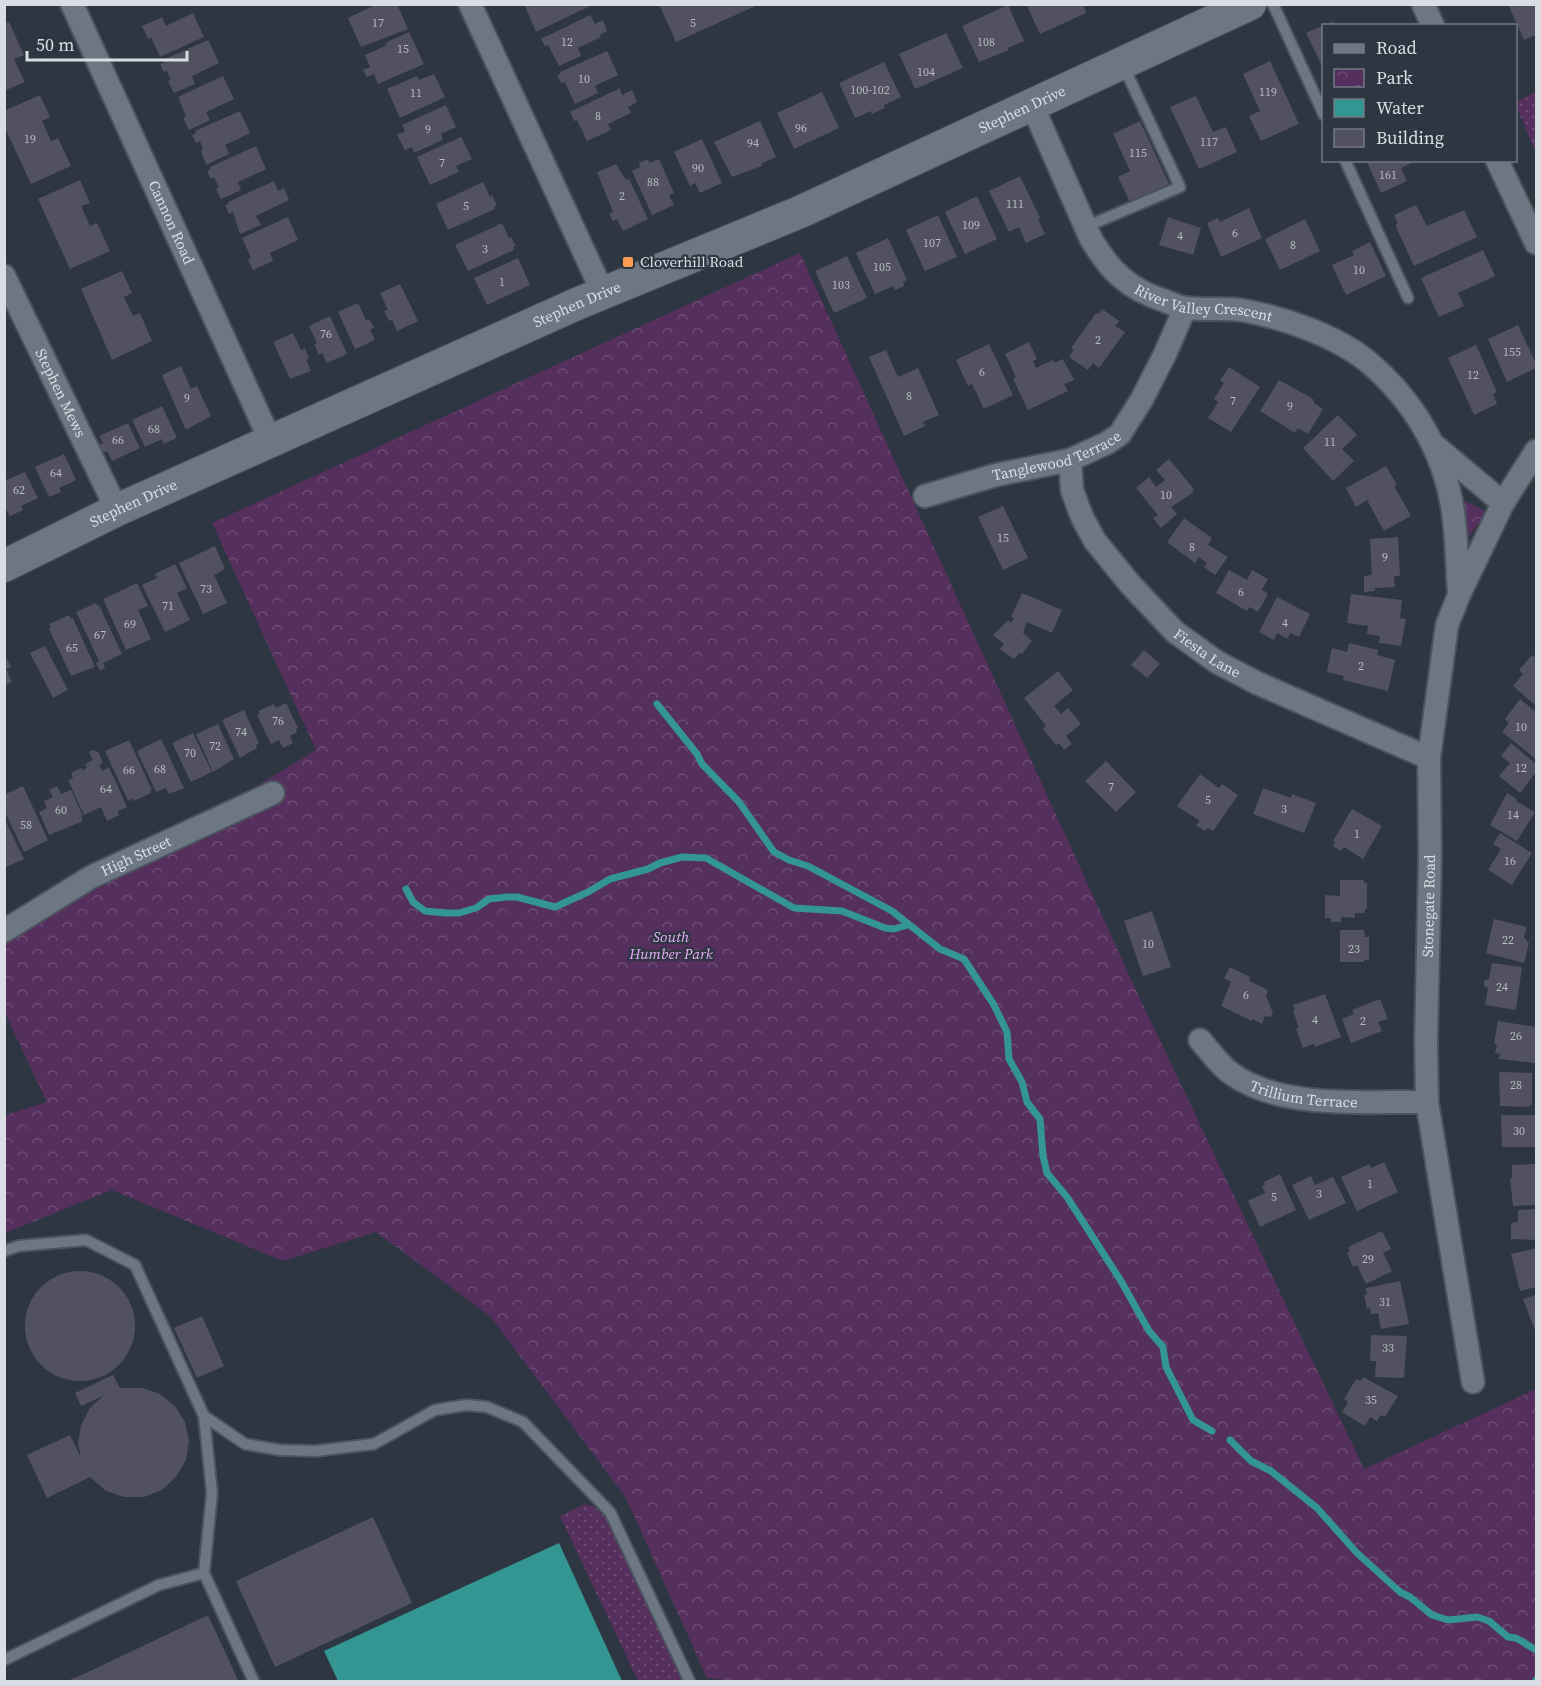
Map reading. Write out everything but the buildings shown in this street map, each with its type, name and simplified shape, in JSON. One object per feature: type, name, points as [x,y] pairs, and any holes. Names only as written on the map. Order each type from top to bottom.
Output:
[{"type":"street","name":"Cannon Road","points":[[72,4],[271,442]]},
{"type":"street","points":[[470,4],[603,293]]},
{"type":"street","name":"Stephen Drive","points":[[4,566],[117,510],[603,293],[800,212],[1250,4]]},
{"type":"street","points":[[1423,4],[1432,24]]},
{"type":"street","name":"River Valley Crescent","points":[[1032,105],[1085,226],[1102,258],[1129,286],[1185,308],[1224,309],[1268,316],[1304,328],[1340,344],[1366,360],[1389,382],[1415,413],[1434,445],[1453,512],[1459,595]]},
{"type":"street","points":[[1498,162],[1536,243]]},
{"type":"street","name":"Stephen Mews","points":[[4,276],[117,510]]},
{"type":"street","name":"Tanglewood Terrace","points":[[925,496],[996,475],[1070,460],[1107,443],[1120,434],[1150,385],[1185,308]]},
{"type":"street","name":"River Valley Crescent","points":[[1434,445],[1503,503]]},
{"type":"street","name":"Stonegate Road","points":[[1473,1382],[1427,1102],[1429,758],[1447,625],[1503,503],[1536,451]]},
{"type":"street","name":"Fiesta Lane","points":[[1070,460],[1072,490],[1082,517],[1095,541],[1130,584],[1175,632],[1217,662],[1257,683],[1429,758]]},
{"type":"street","name":"High Street","points":[[4,931],[91,877],[273,794]]},
{"type":"street","name":"Trillium Terrace","points":[[1200,1040],[1232,1074],[1271,1091],[1326,1100],[1427,1102]]},
{"type":"lane","points":[[1273,4],[1322,113]]},
{"type":"lane","points":[[1085,226],[1180,187],[1122,63]]},
{"type":"lane","points":[[1346,162],[1408,298]]},
{"type":"lane","points":[[4,1251],[19,1246],[86,1240],[135,1265],[204,1416],[212,1493],[204,1573],[254,1682]]},
{"type":"lane","points":[[204,1416],[245,1444],[280,1450],[315,1451],[375,1444],[435,1410],[465,1405],[487,1407],[523,1422],[610,1512],[690,1682]]},
{"type":"lane","points":[[4,1660],[159,1586],[204,1573]]},
{"type":"green space","points":[[1536,92],[1536,153],[1517,108],[1517,102]]},
{"type":"green space","name":"South Humber Park","points":[[800,253],[1135,988],[1364,1469],[1536,1389],[1536,1681],[746,1682],[707,1678],[626,1498],[490,1316],[376,1232],[283,1261],[112,1190],[5,1233],[5,1115],[47,1102],[5,1013],[5,939],[316,750],[212,523]]},
{"type":"green space","points":[[1461,499],[1487,512],[1468,537]]},
{"type":"green space","points":[[585,1504],[595,1507],[607,1519],[683,1681],[638,1681],[560,1516]]},
{"type":"water","points":[[559,1543],[622,1681],[338,1681],[324,1651]]},
{"type":"waterway","points":[[657,704],[697,754],[702,764],[739,802],[774,852],[808,866],[892,911],[940,949],[964,959],[994,1005],[1007,1032],[1009,1059],[1022,1082],[1027,1102],[1040,1119],[1047,1173],[1067,1197],[1121,1281],[1149,1331],[1163,1347],[1166,1367],[1193,1420],[1212,1431]]},
{"type":"waterway","points":[[406,889],[413,902],[425,911],[459,913],[476,908],[489,899],[507,897],[517,897],[555,907],[610,879],[682,857],[706,858],[794,908],[842,911],[885,928],[894,929],[908,925]]},
{"type":"waterway","points":[[1230,1440],[1251,1461],[1271,1471],[1317,1508],[1357,1553],[1400,1592],[1432,1615],[1448,1620],[1477,1617],[1489,1621],[1508,1637],[1516,1638],[1536,1650]]},
{"type":"place","name":"Cloverhill Road","points":[[628,262]]}]
